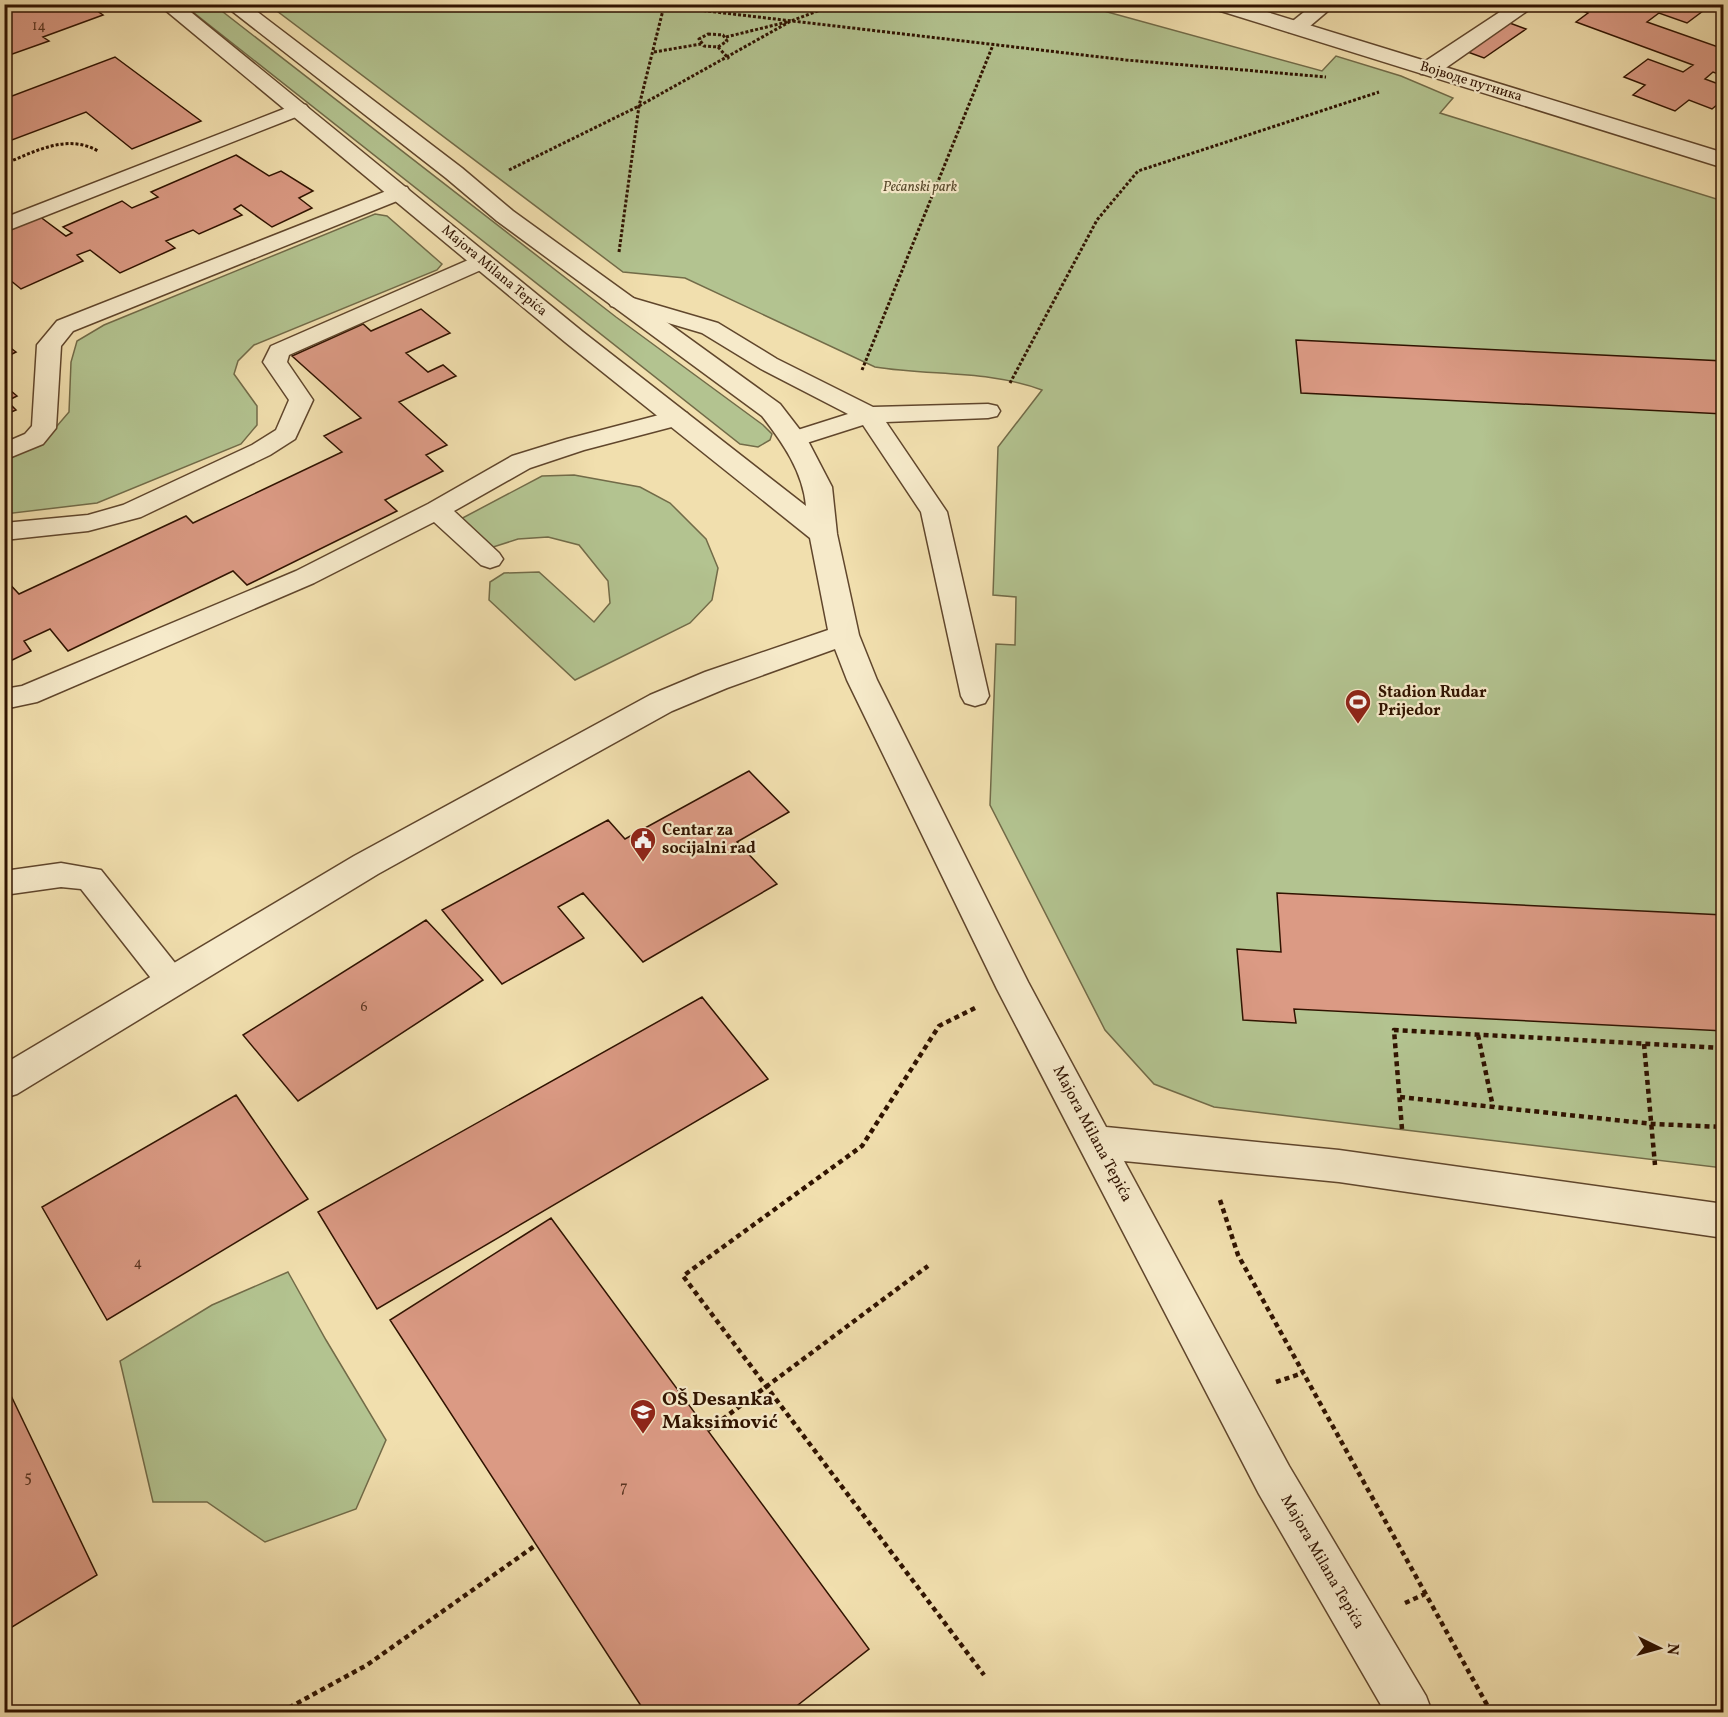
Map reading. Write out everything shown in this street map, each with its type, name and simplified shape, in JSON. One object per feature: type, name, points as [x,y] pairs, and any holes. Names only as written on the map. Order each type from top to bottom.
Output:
[{"type":"street","name":"Majora Milana Tepića","points":[[168,4],[299,109],[574,337],[823,534]]},
{"type":"street","name":"Majora Milana Tepića","points":[[232,4],[454,173],[470,189],[619,301],[771,410],[794,439],[818,487],[823,534],[844,635],[862,680],[1014,989],[1274,1479],[1410,1713]]},
{"type":"street","name":"Војводе путника","points":[[1218,4],[1724,161]]},
{"type":"street","points":[[1429,69],[1527,4]]},
{"type":"street","points":[[4,1083],[366,865],[661,704],[716,680],[844,635]]},
{"type":"street","points":[[1097,1142],[1405,1176],[1724,1221]]},
{"type":"lane","points":[[1296,28],[1327,4]]},
{"type":"lane","points":[[4,226],[299,109]]},
{"type":"lane","points":[[4,452],[34,439],[44,428],[47,411],[49,345],[65,326],[399,192]]},
{"type":"lane","points":[[4,532],[88,524],[132,511],[261,450],[286,434],[301,400],[275,362],[279,351],[483,261]]},
{"type":"lane","points":[[619,301],[710,328],[769,363],[858,410],[934,512],[975,696]]},
{"type":"lane","points":[[794,439],[858,410],[987,411]]},
{"type":"lane","points":[[4,699],[27,695],[305,577],[437,510],[521,462],[576,444],[678,418]]},
{"type":"lane","points":[[437,510],[490,560]]},
{"type":"lane","points":[[4,884],[61,875],[90,878],[172,982]]},
{"type":"path","points":[[653,4],[1126,60],[1337,78]]},
{"type":"path","points":[[701,44],[699,39],[708,34],[726,37],[791,21],[836,4]]},
{"type":"path","points":[[619,301],[617,268],[639,106],[654,52],[663,5]]},
{"type":"path","points":[[470,189],[729,59],[791,21]]},
{"type":"path","points":[[718,47],[725,43],[726,37]]},
{"type":"path","points":[[654,52],[701,44],[718,47],[729,59]]},
{"type":"path","points":[[858,410],[993,45]]},
{"type":"path","points":[[987,411],[1006,390],[1031,347],[1097,220],[1138,171],[1386,90]]},
{"type":"path","points":[[4,164],[59,144],[77,142],[92,145],[129,176]]},
{"type":"path","points":[[984,1675],[683,1276],[862,1146],[939,1026],[1014,989]]},
{"type":"path","points":[[1405,1176],[1394,1030],[1724,1048]]},
{"type":"path","points":[[1478,1035],[1493,1107]]},
{"type":"path","points":[[1644,1044],[1653,1124]]},
{"type":"path","points":[[1400,1097],[1653,1124],[1724,1127]]},
{"type":"path","points":[[1205,1153],[1238,1255],[1491,1713]]},
{"type":"path","points":[[708,1430],[928,1266]]},
{"type":"path","points":[[281,1713],[367,1665],[536,1545]]},
{"type":"green space","points":[[184,5],[214,5],[616,317],[763,425],[772,434],[770,440],[758,447],[740,444]]},
{"type":"green space","name":"Pećanski park","points":[[269,5],[1082,5],[1322,71],[1336,56],[1401,76],[1453,98],[1440,113],[1723,201],[1723,1168],[1214,1107],[1154,1084],[1105,1030],[990,805],[996,644],[1015,645],[1016,597],[993,595],[998,447],[1042,390],[980,376],[875,367],[685,278],[623,272]]},
{"type":"green space","points":[[375,214],[387,216],[442,264],[437,270],[254,345],[238,361],[234,374],[257,406],[257,425],[241,444],[97,503],[5,514],[5,462],[57,426],[69,412],[71,362],[77,341],[104,325]]},
{"type":"green space","points":[[574,475],[640,487],[670,503],[706,539],[718,568],[712,600],[690,623],[575,680],[489,600],[490,582],[504,573],[539,572],[594,622],[610,603],[608,581],[579,545],[548,537],[518,539],[484,550],[455,522],[542,476]]},
{"type":"green space","points":[[288,1272],[386,1440],[356,1509],[265,1542],[207,1502],[153,1502],[120,1361],[212,1305]]},
{"type":"building","points":[[4,4],[40,4],[48,11],[65,4],[87,4],[103,15],[43,37],[49,41],[4,57]]},
{"type":"building","points":[[1564,4],[1607,4],[1626,11],[1634,5],[1631,4],[1697,4],[1707,8],[1687,23],[1659,13],[1647,22],[1724,49],[1724,76],[1713,72],[1705,79],[1724,86],[1724,99],[1712,109],[1689,100],[1675,111],[1633,95],[1645,85],[1624,77],[1648,59],[1683,72],[1693,65],[1576,22],[1588,13]]},
{"type":"building","points":[[1507,22],[1526,29],[1484,58],[1465,51]]},
{"type":"building","points":[[115,57],[201,121],[132,149],[86,112],[4,143],[4,99]]},
{"type":"building","points":[[236,155],[269,176],[281,171],[313,191],[299,198],[312,208],[272,227],[241,205],[234,209],[242,215],[199,234],[193,230],[166,241],[175,248],[120,273],[90,250],[77,255],[83,261],[21,289],[10,280],[4,282],[4,231],[39,216],[66,236],[72,233],[63,227],[122,201],[132,208],[158,197],[151,192]]},
{"type":"building","points":[[421,309],[450,333],[406,353],[428,372],[443,365],[456,376],[399,402],[447,445],[426,455],[443,471],[385,500],[397,511],[247,585],[233,571],[68,651],[50,629],[24,641],[31,651],[4,664],[4,578],[19,594],[186,516],[193,523],[342,452],[324,436],[361,418],[292,356],[363,324],[371,331]]},
{"type":"building","points":[[1296,340],[1724,361],[1724,414],[1301,393]]},
{"type":"building","points":[[4,343],[16,352],[4,358]]},
{"type":"building","points":[[4,385],[17,396],[7,401],[16,410],[4,415]]},
{"type":"building","name":"Centar za socijalni rad","points":[[749,771],[789,812],[737,842],[777,884],[643,962],[583,893],[558,907],[584,938],[502,984],[442,910],[608,820],[625,839]]},
{"type":"building","points":[[1277,893],[1724,915],[1724,1031],[1294,1009],[1296,1023],[1243,1020],[1237,949],[1281,952]]},
{"type":"building","points":[[426,920],[483,980],[298,1101],[243,1035]]},
{"type":"building","points":[[702,997],[768,1079],[377,1309],[318,1212]]},
{"type":"building","points":[[236,1095],[308,1199],[107,1320],[42,1207]]},
{"type":"building","points":[[551,1218],[869,1649],[789,1712],[645,1712],[390,1320]]},
{"type":"building","points":[[4,1381],[97,1575],[4,1632]]},
{"type":"place","name":"Stadion Rudar Prijedor","points":[[1358,725]]},
{"type":"place","name":"Centar za socijalni rad","points":[[643,863]]},
{"type":"place","name":"OŠ Desanka Maksimović","points":[[643,1435]]}]
